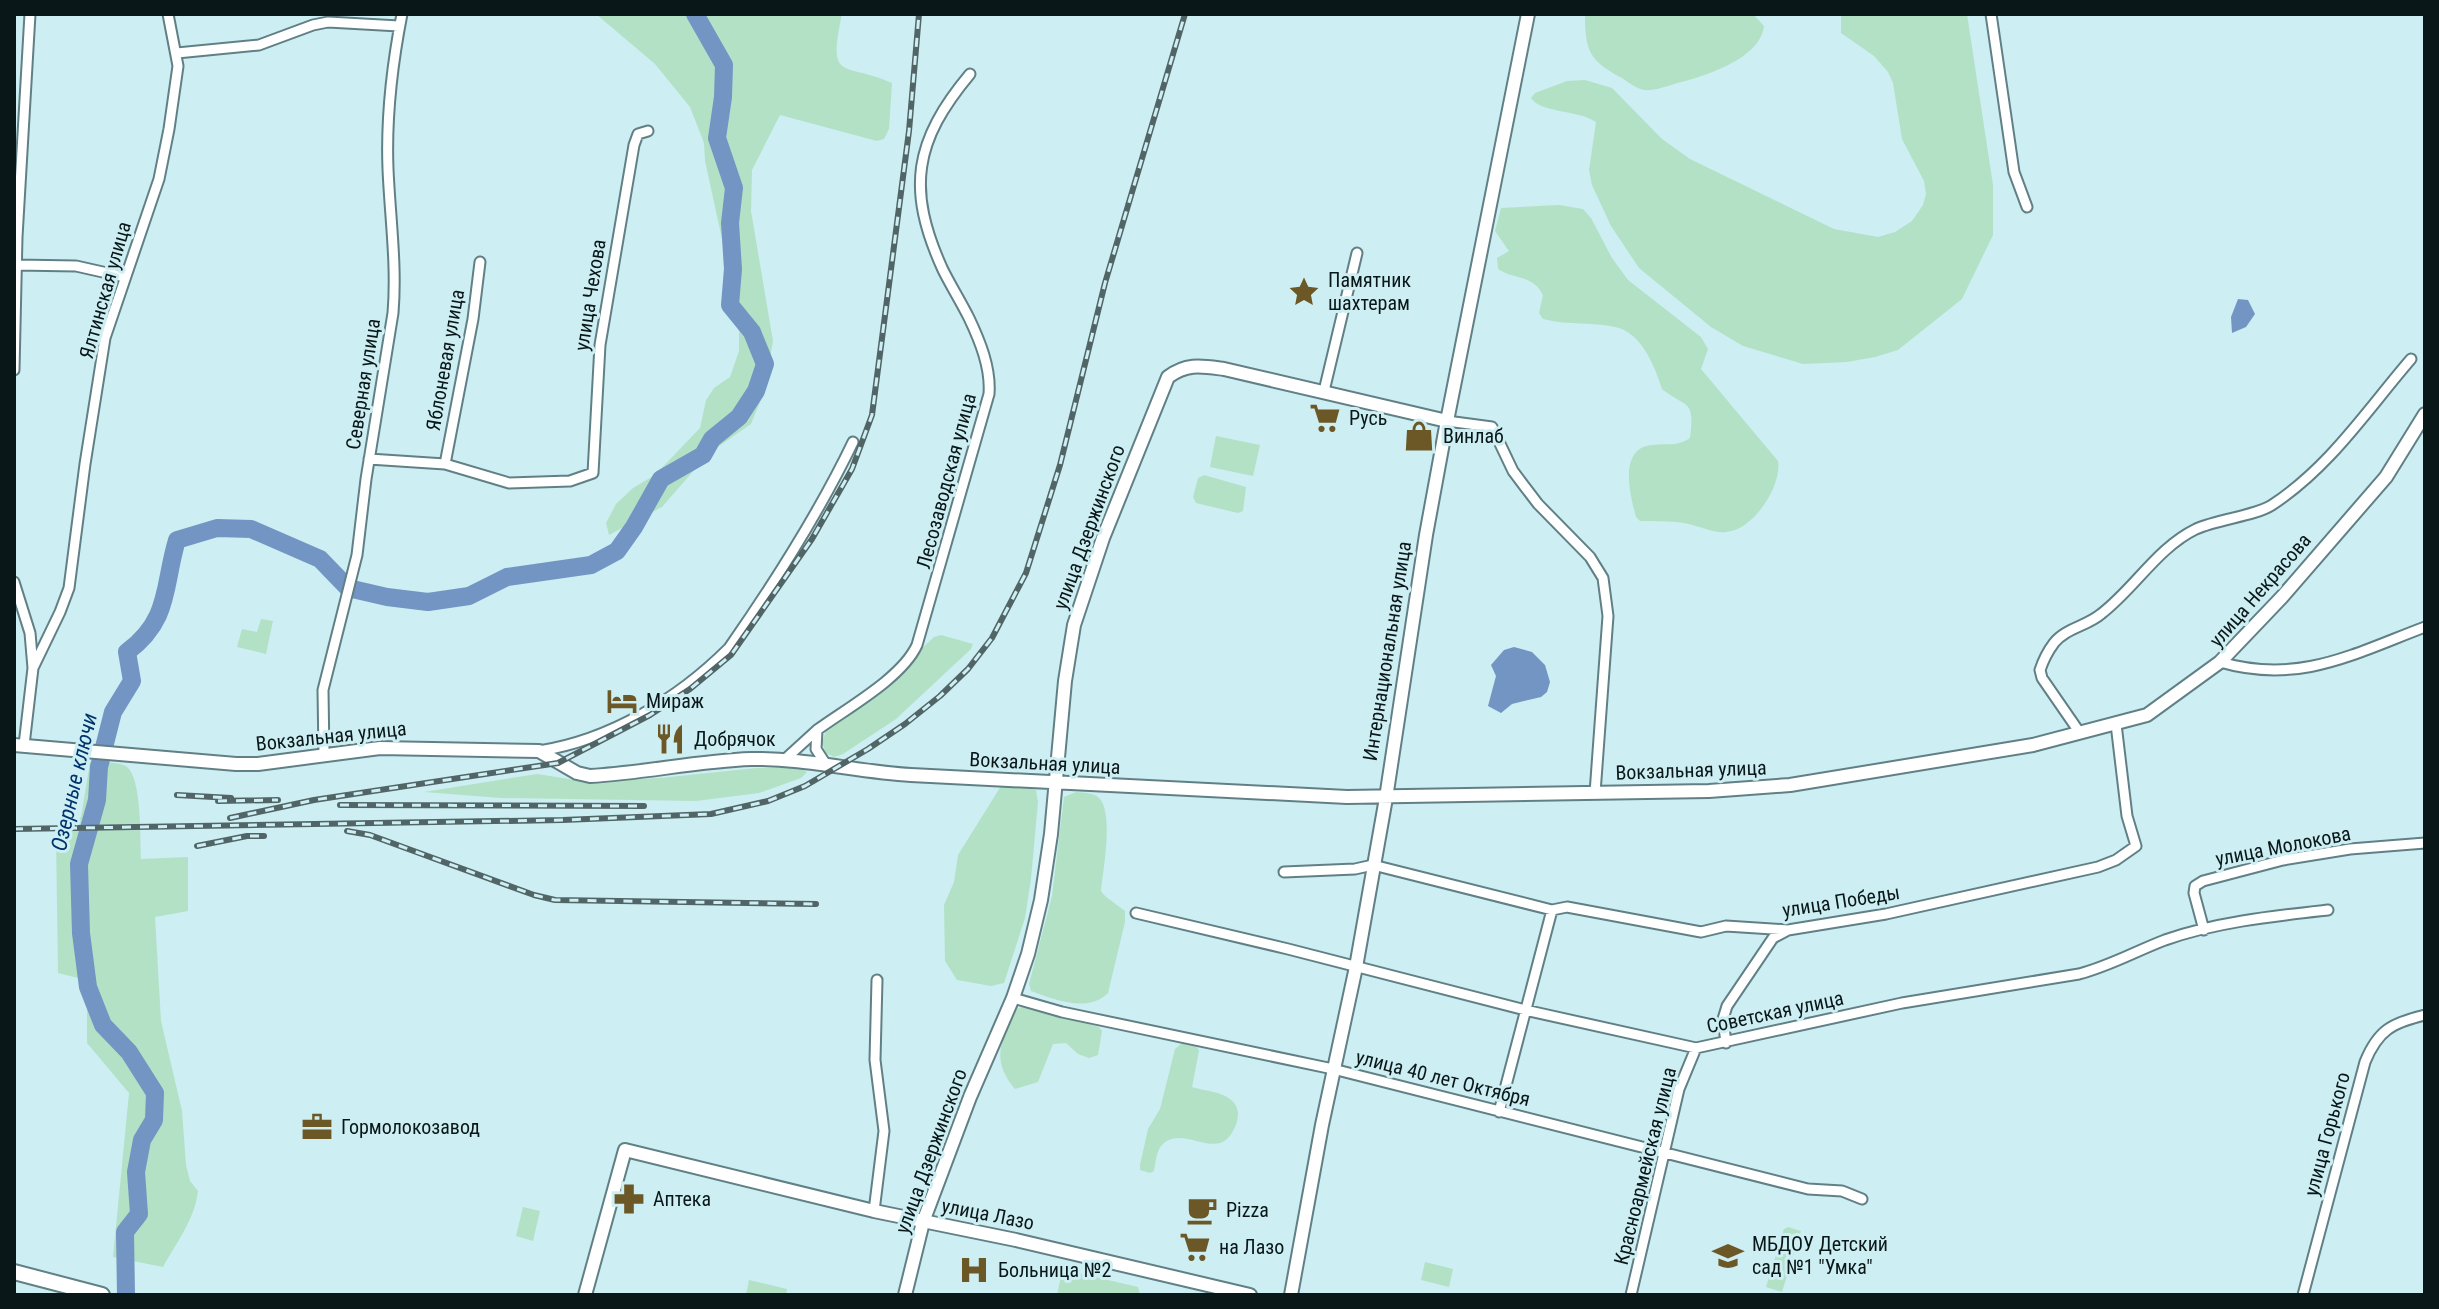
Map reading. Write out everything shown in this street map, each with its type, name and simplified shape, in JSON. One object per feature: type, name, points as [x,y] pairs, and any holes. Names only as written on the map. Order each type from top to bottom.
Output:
[{"type":"main road","name":"Интернациональная улица","points":[[1291,1295],[1386,798],[1424,545],[1528,14]]},
{"type":"main road","name":"улица Дзержинского","points":[[905,1295],[923,1222],[1028,954],[1041,900],[1065,681],[1080,605],[1103,538],[1168,377],[1182,367],[1198,365],[1447,421]]},
{"type":"main road","name":"улица Некрасова","points":[[2220,662],[2282,597],[2386,477],[2425,414]]},
{"type":"main road","name":"Вокзальная улица","points":[[19,745],[236,764],[398,747],[539,751],[577,773],[590,776],[751,759],[869,772],[1055,784],[1386,798],[1709,791],[1790,785],[2033,745],[2147,715],[2220,662]]},
{"type":"main road","name":"улица Лазо","points":[[585,1295],[625,1150],[874,1211],[1016,1240],[1250,1295]]},
{"type":"main road","points":[[14,1272],[95,1293]]},
{"type":"street","points":[[14,370],[15,237],[30,14]]},
{"type":"street","name":"Ялтинская улица","points":[[33,668],[69,588],[105,338],[159,179],[178,66],[168,14]]},
{"type":"street","name":"Северная улица","points":[[324,756],[323,690],[354,566],[394,297],[388,132],[402,14]]},
{"type":"street","points":[[1991,14],[2014,172],[2027,207]]},
{"type":"street","points":[[177,53],[259,45],[328,22],[399,26]]},
{"type":"street","name":"Лесозаводская улица","points":[[783,761],[817,730],[888,679],[914,653],[926,622],[989,394],[990,383],[980,342],[944,271],[920,204],[925,148],[949,100],[970,74]]},
{"type":"street","name":"улица Чехова","points":[[445,464],[509,483],[570,481],[593,473],[600,345],[634,145],[638,134],[648,131]]},
{"type":"street","points":[[1324,391],[1357,253]]},
{"type":"street","name":"Яблоневая улица","points":[[445,464],[473,319],[480,262]]},
{"type":"street","points":[[17,265],[76,266],[125,277]]},
{"type":"street","points":[[2080,733],[2042,678],[2040,670],[2056,641],[2074,628],[2099,617],[2141,577],[2163,550],[2196,529],[2269,507],[2317,471],[2411,359]]},
{"type":"street","points":[[1447,421],[1492,427],[1513,471],[1538,504],[1590,557],[1603,578],[1608,616],[1602,663],[1595,793]]},
{"type":"street","points":[[539,751],[580,743],[621,726],[681,687],[729,648],[791,558],[827,497],[853,442]]},
{"type":"street","points":[[369,459],[445,464]]},
{"type":"street","points":[[14,582],[30,633],[33,668],[19,745]]},
{"type":"street","name":"улица Некрасова","points":[[2220,662],[2259,671],[2297,669],[2359,654],[2425,627]]},
{"type":"street","name":"улица Победы","points":[[1284,872],[1355,869],[1373,865],[1552,910],[1567,907],[1701,932],[1726,926],[1788,930],[1886,914],[2098,867],[2116,860],[2136,846],[2127,816],[2116,724]]},
{"type":"street","points":[[817,730],[816,749],[827,766]]},
{"type":"street","name":"улица Молокова","points":[[2204,930],[2194,893],[2195,886],[2203,881],[2296,858],[2350,849],[2425,843]]},
{"type":"street","points":[[1499,1112],[1552,910]]},
{"type":"street","name":"Советская улица","points":[[1136,913],[1525,1010],[1696,1048],[1902,1003],[2090,971],[2166,940],[2204,930],[2328,910]]},
{"type":"street","points":[[1726,1043],[1723,1019],[1727,1006],[1773,938],[1788,930]]},
{"type":"street","points":[[874,1211],[884,1131],[875,1060],[877,980]]},
{"type":"street","name":"улица 40 лет Октября","points":[[1013,998],[1111,1023],[1333,1069],[1808,1189],[1842,1191],[1862,1199]]},
{"type":"street","name":"улица Горького","points":[[2303,1295],[2365,1062],[2374,1041],[2397,1022],[2425,1015]]},
{"type":"street","name":"Красноармейская улица","points":[[1631,1295],[1679,1089],[1696,1048]]},
{"type":"green space","points":[[596,14],[842,14],[838,61],[851,70],[892,83],[889,129],[884,139],[877,141],[780,115],[752,170],[751,211],[773,341],[764,392],[751,424],[709,453],[662,507],[609,535],[606,523],[616,504],[633,488],[655,475],[700,428],[706,400],[714,388],[730,377],[739,351],[739,331],[723,283],[726,257],[705,161],[704,143],[690,107],[655,64]]},
{"type":"green space","points":[[1585,14],[1753,14],[1764,26],[1752,48],[1728,65],[1686,81],[1644,90],[1596,60],[1588,46]]},
{"type":"green space","points":[[1841,14],[1967,14],[1993,185],[1993,235],[1962,299],[1898,350],[1847,362],[1803,364],[1743,346],[1711,327],[1639,268],[1611,226],[1592,185],[1589,170],[1596,122],[1543,106],[1531,98],[1535,93],[1567,81],[1585,80],[1612,88],[1662,139],[1690,159],[1834,229],[1878,237],[1895,232],[1912,221],[1923,205],[1926,194],[1924,181],[1902,139],[1893,83],[1888,72],[1874,56],[1841,33]]},
{"type":"green space","points":[[1559,205],[1583,209],[1628,280],[1701,337],[1708,349],[1701,369],[1778,461],[1776,482],[1771,494],[1756,515],[1737,529],[1716,532],[1684,523],[1640,521],[1636,517],[1629,485],[1630,463],[1634,454],[1641,448],[1676,444],[1690,438],[1690,410],[1662,389],[1647,353],[1627,332],[1610,326],[1543,319],[1539,313],[1543,295],[1539,288],[1529,280],[1498,269],[1497,258],[1509,251],[1495,231],[1501,208]]},
{"type":"green space","points":[[1216,436],[1260,445],[1253,476],[1210,467]]},
{"type":"green space","points":[[1204,475],[1246,487],[1243,511],[1238,513],[1196,503],[1193,497],[1198,478]]},
{"type":"green space","points":[[261,619],[273,621],[266,654],[237,647],[242,629],[257,632]]},
{"type":"green space","points":[[941,635],[973,644],[896,719],[843,754],[834,757],[826,753],[822,743],[828,724],[887,681],[934,637]]},
{"type":"green space","points":[[90,762],[119,764],[127,767],[132,774],[139,810],[141,859],[188,857],[188,911],[155,917],[161,1021],[182,1111],[186,1165],[190,1181],[198,1191],[189,1221],[163,1267],[113,1257],[129,1093],[87,1043],[87,1000],[78,978],[58,973],[56,837],[81,817]]},
{"type":"green space","points":[[756,768],[800,768],[807,772],[801,778],[759,793],[696,801],[501,798],[424,792],[537,774],[582,781],[660,778]]},
{"type":"green space","points":[[1001,786],[1036,790],[1038,802],[1025,918],[1004,983],[991,986],[957,980],[945,961],[944,905],[954,882],[958,855]]},
{"type":"green space","points":[[1076,792],[1094,795],[1103,805],[1107,828],[1101,891],[1125,911],[1108,993],[1100,999],[1081,1004],[1031,991],[1029,984],[1052,896],[1064,797]]},
{"type":"green space","points":[[1024,1006],[1099,1027],[1102,1031],[1098,1055],[1089,1058],[1078,1054],[1066,1043],[1053,1044],[1038,1082],[1015,1089],[1003,1069],[1001,1050],[1014,1010]]},
{"type":"green space","points":[[1182,1043],[1197,1047],[1199,1051],[1192,1087],[1220,1094],[1232,1101],[1238,1113],[1237,1123],[1226,1139],[1219,1143],[1183,1138],[1165,1142],[1158,1152],[1154,1171],[1150,1173],[1140,1170],[1148,1129],[1160,1109],[1175,1049]]},
{"type":"green space","points":[[523,1207],[540,1211],[533,1241],[516,1236]]},
{"type":"green space","points":[[1788,1227],[1801,1231],[1782,1292],[1766,1287],[1784,1229]]},
{"type":"green space","points":[[1425,1262],[1453,1269],[1449,1287],[1421,1280]]},
{"type":"green space","points":[[1065,1270],[1138,1287],[1140,1295],[1057,1295]]},
{"type":"green space","points":[[749,1280],[787,1289],[786,1295],[746,1295]]},
{"type":"water","points":[[2238,299],[2248,300],[2255,314],[2246,327],[2232,333],[2231,317]]},
{"type":"water","points":[[1514,647],[1532,652],[1545,665],[1550,682],[1547,692],[1541,697],[1512,704],[1501,713],[1488,706],[1496,676],[1491,665],[1504,650]]},
{"type":"waterway","name":"Озерные ключи","points":[[126,1295],[125,1232],[139,1214],[136,1172],[142,1140],[154,1120],[155,1093],[129,1052],[103,1025],[88,987],[81,933],[79,864],[97,800],[99,767],[113,712],[132,681],[127,652],[141,640],[158,614],[177,540],[217,528],[251,529],[320,559],[348,588],[428,602],[469,596],[507,577],[591,565],[617,551],[661,479],[703,455],[712,439],[739,417],[756,391],[765,364],[752,332],[730,305],[733,269],[730,223],[734,188],[717,138],[724,65],[695,14]]},
{"type":"railway","points":[[230,818],[314,800],[558,763],[650,715],[690,689],[731,655],[812,539],[852,469],[872,415],[909,131],[919,14]]},
{"type":"railway","points":[[14,829],[563,820],[711,814],[768,801],[805,786],[905,724],[968,669],[992,638],[1026,573],[1060,465],[1105,283],[1185,14]]},
{"type":"railway","points":[[177,795],[231,798]]},
{"type":"railway","points":[[218,801],[278,800]]},
{"type":"railway","points":[[340,805],[644,806]]},
{"type":"railway","points":[[347,831],[370,835],[555,900],[816,904]]},
{"type":"railway","points":[[197,846],[247,836],[264,836]]},
{"type":"place","name":"Памятник шахтерам","points":[[1304,292]]},
{"type":"place","name":"Русь","points":[[1325,418]]},
{"type":"place","name":"Винлаб","points":[[1419,436]]},
{"type":"place","name":"Мираж","points":[[622,701]]},
{"type":"place","name":"Добрячок","points":[[670,739]]},
{"type":"place","name":"Гормолокозавод","points":[[317,1127]]},
{"type":"place","name":"Аптека","points":[[629,1199]]},
{"type":"place","name":"Pizza","points":[[1202,1210]]},
{"type":"place","name":"на Лазо","points":[[1195,1247]]},
{"type":"place","name":"МБДОУ Детский сад №1 \"Умка\"","points":[[1728,1256]]},
{"type":"place","name":"Больница №2","points":[[974,1270]]}]
